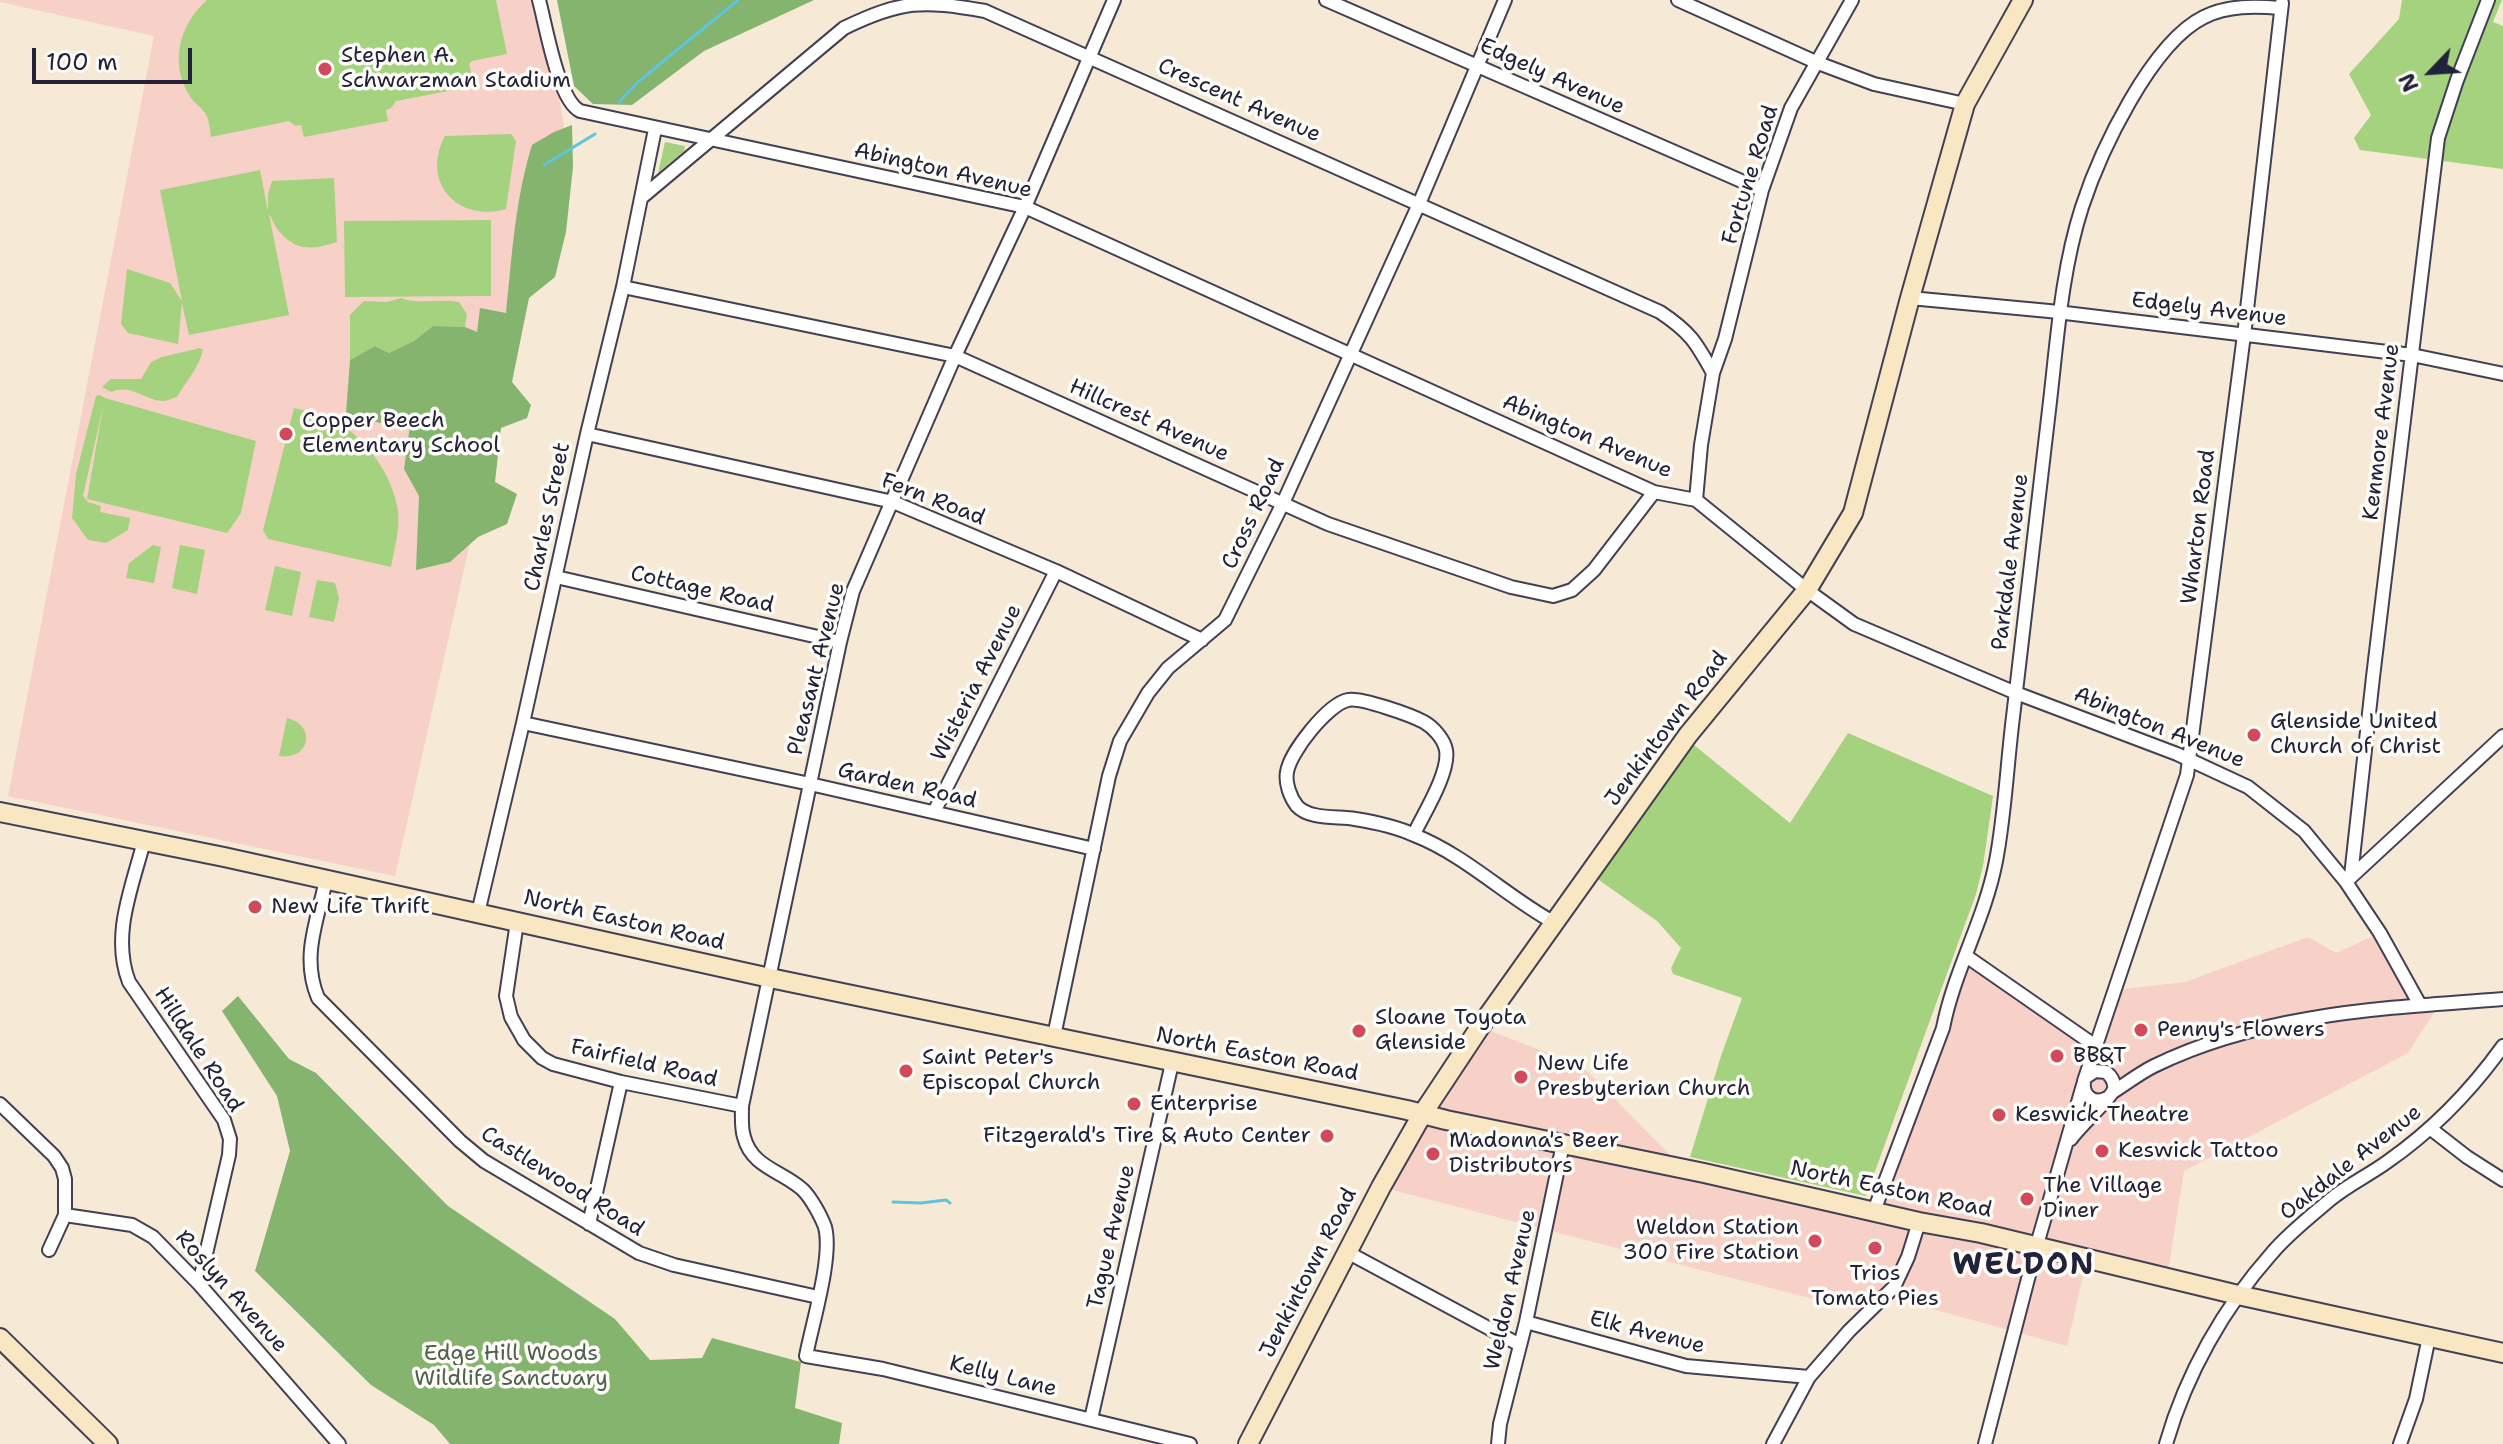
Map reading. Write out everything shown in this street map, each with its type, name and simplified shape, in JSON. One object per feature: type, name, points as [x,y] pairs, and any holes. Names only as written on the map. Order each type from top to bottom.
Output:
[{"type":"main road","name":"Jenkintown Road","points":[[1248,1444],[1381,1187],[1423,1113],[1553,922],[1688,735],[1807,590],[1853,513],[1965,104],[2023,0]]},
{"type":"main road","name":"North Easton Road","points":[[0,812],[1981,1233],[2238,1295],[2503,1353]]},
{"type":"main road","points":[[0,1338],[108,1444]]},
{"type":"street","name":"Abington Avenue","points":[[539,0],[564,94],[573,108],[655,129],[1025,207],[1654,492],[1696,500],[1854,624],[2016,693],[2189,759],[2248,787],[2304,831],[2349,879],[2420,1005]]},
{"type":"street","name":"Pleasant Avenue","points":[[806,1356],[826,1257],[825,1228],[805,1191],[755,1157],[744,1136],[742,1106],[840,642],[853,591],[1114,0]]},
{"type":"street","name":"Edgely Avenue","points":[[1326,0],[1762,190]]},
{"type":"street","name":"Cross Road","points":[[1054,1036],[1109,776],[1120,741],[1148,693],[1168,668],[1225,620],[1283,503],[1419,204],[1505,0]]},
{"type":"street","points":[[1678,0],[1818,63],[1874,84],[1965,104]]},
{"type":"street","name":"Fortune Road","points":[[1713,373],[1725,339],[1762,190],[1791,108],[1852,0]]},
{"type":"street","name":"Kenmore Avenue","points":[[2349,879],[2438,138],[2488,0]]},
{"type":"street","name":"Crescent Avenue","points":[[641,198],[844,28],[871,12],[899,3],[933,1],[985,11],[1660,312],[1685,329],[1697,343],[1713,373]]},
{"type":"street","name":"Parkdale Avenue","points":[[1874,1211],[1943,1028],[1948,1004],[1996,862],[2060,313],[2081,209],[2098,165],[2142,82],[2175,38],[2204,17],[2242,6],[2282,4]]},
{"type":"street","name":"Wharton Road","points":[[1985,1444],[2071,1122],[2187,775],[2244,334],[2282,4]]},
{"type":"street","name":"Charles Street","points":[[478,913],[623,287],[655,129]]},
{"type":"street","name":"Hillcrest Avenue","points":[[623,287],[955,356],[1328,524],[1511,587],[1553,596],[1572,590],[1594,570],[1654,492]]},
{"type":"street","name":"Edgely Avenue","points":[[1910,298],[2412,355],[2503,374]]},
{"type":"street","points":[[1696,500],[1713,373]]},
{"type":"street","name":"Fern Road","points":[[587,434],[893,502],[1056,571],[1202,640]]},
{"type":"street","name":"Wisteria Avenue","points":[[934,812],[1056,571]]},
{"type":"street","name":"Cottage Road","points":[[556,577],[840,642]]},
{"type":"street","points":[[1414,834],[1445,764],[1446,750],[1442,739],[1425,722],[1364,701],[1350,699],[1334,705],[1318,720],[1287,771],[1288,787],[1298,807],[1310,814],[1357,819],[1414,834],[1455,857],[1553,922]]},
{"type":"street","name":"Garden Road","points":[[523,723],[1094,849]]},
{"type":"street","points":[[2349,879],[2503,736]]},
{"type":"street","name":"Hilldale Road","points":[[144,841],[121,933],[122,964],[129,982],[209,1095],[224,1120],[230,1139],[199,1284]]},
{"type":"street","name":"Castlewood Road","points":[[326,880],[309,956],[311,981],[318,998],[460,1141],[484,1161],[651,1259],[818,1297]]},
{"type":"street","name":"Fairfield Road","points":[[517,922],[506,996],[511,1017],[524,1040],[542,1058],[553,1064],[621,1082],[742,1106]]},
{"type":"street","points":[[1966,956],[2097,1047],[2099,1061],[2114,1082],[2110,1096],[2082,1124],[2067,1146]]},
{"type":"street","points":[[2169,1059],[2100,1101],[2090,1098],[2084,1083],[2093,1071],[2130,1072],[2215,1042],[2268,1027],[2359,1011],[2503,999]]},
{"type":"street","name":"Oakdale Avenue","points":[[2166,1444],[2177,1407],[2206,1348],[2238,1295],[2273,1251],[2333,1197],[2431,1129],[2479,1080],[2503,1046]]},
{"type":"street","name":"Tague Avenue","points":[[1091,1419],[1172,1063]]},
{"type":"street","points":[[589,1224],[621,1082]]},
{"type":"street","points":[[0,1104],[54,1156],[62,1168],[65,1215],[49,1250]]},
{"type":"street","points":[[2431,1129],[2503,1180]]},
{"type":"street","name":"Weldon Avenue","points":[[1498,1444],[1563,1144]]},
{"type":"street","name":"Roslyn Avenue","points":[[65,1215],[132,1225],[153,1237],[199,1284],[339,1444]]},
{"type":"street","points":[[1773,1444],[1809,1377],[1849,1331],[1894,1287],[1919,1222]]},
{"type":"street","points":[[1347,1252],[1520,1345]]},
{"type":"street","name":"Elk Avenue","points":[[1526,1322],[1686,1366],[1809,1377]]},
{"type":"street","points":[[2400,1444],[2416,1399],[2429,1337]]},
{"type":"street","name":"Kelly Lane","points":[[806,1356],[883,1369],[1190,1444]]},
{"type":"shaded area","name":"Copper Beech Elementary School","points":[[0,0],[541,0],[564,125],[395,876],[8,796],[154,36]]},
{"type":"shaded area","points":[[2380,933],[2420,1005],[2440,1003],[2408,1053],[2184,1171],[2167,1278],[2087,1258],[2067,1346],[1885,1296],[1867,1313],[1381,1187],[1480,1027],[1582,1066],[1685,1170],[1874,1210],[1966,956],[2097,1046],[2115,990],[2185,982],[2308,937],[2336,953]]},
{"type":"green space","name":"Stephen A. Schwarzman Stadium","points":[[207,0],[496,0],[507,54],[472,61],[469,64],[474,86],[396,101],[386,110],[388,121],[304,137],[301,125],[295,126],[289,121],[211,137],[206,115],[184,85],[179,59],[183,34],[197,10]]},
{"type":"green space","points":[[557,0],[814,0],[704,51],[632,105],[593,104],[574,86]]},
{"type":"green space","points":[[2402,0],[2502,0],[2493,22],[2503,26],[2503,169],[2360,150],[2354,138],[2371,115],[2349,74],[2399,19]]},
{"type":"green space","points":[[572,125],[573,167],[566,232],[555,277],[529,298],[512,382],[531,405],[527,418],[501,428],[495,482],[517,494],[507,524],[478,537],[450,562],[416,570],[419,496],[404,469],[411,418],[380,423],[346,413],[350,360],[375,346],[389,353],[414,341],[433,326],[465,327],[477,332],[480,308],[506,313],[518,207],[532,145]]},
{"type":"green space","points":[[511,134],[516,141],[506,209],[489,212],[473,210],[448,195],[437,169],[438,153],[445,136]]},
{"type":"green space","points":[[665,142],[685,146],[684,151],[658,173]]},
{"type":"green space","points":[[260,170],[268,211],[272,181],[334,178],[337,242],[313,248],[298,246],[278,230],[269,214],[289,315],[189,335],[182,303],[178,344],[128,333],[121,324],[127,269],[170,283],[182,301],[160,190]]},
{"type":"green space","points":[[491,220],[491,296],[345,297],[344,221]]},
{"type":"green space","points":[[401,298],[459,302],[467,314],[465,327],[433,326],[414,341],[389,353],[375,346],[350,360],[350,315],[364,301],[387,302]]},
{"type":"green space","points":[[200,348],[203,350],[199,362],[177,397],[163,401],[125,389],[111,392],[102,387],[111,379],[141,379],[151,362]]},
{"type":"green space","points":[[96,396],[256,441],[241,513],[227,533],[87,499],[103,407],[83,496],[88,502],[101,506],[100,512],[130,518],[128,530],[106,543],[88,540],[72,518],[76,474]]},
{"type":"green space","points":[[294,408],[321,414],[342,425],[365,445],[383,470],[398,511],[391,567],[268,539],[263,530]]},
{"type":"green space","points":[[153,545],[161,547],[154,583],[126,578],[129,563]]},
{"type":"green space","points":[[180,545],[205,550],[197,594],[172,588]]},
{"type":"green space","points":[[275,566],[301,572],[292,616],[265,610]]},
{"type":"green space","points":[[317,580],[335,583],[339,598],[334,622],[309,617]]},
{"type":"green space","points":[[287,718],[303,728],[306,742],[298,753],[279,756]]},
{"type":"green space","points":[[1848,733],[1993,796],[1976,894],[1866,1196],[1690,1157],[1742,998],[1673,974],[1671,968],[1681,948],[1657,921],[1596,878],[1694,745],[1790,823]]},
{"type":"green space","name":"Edge Hill Woods Wildlife Sanctuary","points":[[238,996],[289,1059],[316,1073],[448,1206],[615,1319],[650,1360],[702,1358],[712,1338],[801,1362],[795,1408],[842,1423],[839,1444],[450,1444],[434,1425],[371,1385],[255,1271],[290,1151],[277,1096],[222,1011]]},
{"type":"waterway","points":[[619,102],[638,82],[738,0]]},
{"type":"waterway","points":[[544,165],[595,134]]},
{"type":"waterway","points":[[893,1202],[946,1200],[950,1203]]},
{"type":"place","name":"Stephen A. Schwarzman Stadium","points":[[325,69]]},
{"type":"place","name":"Copper Beech Elementary School","points":[[286,434]]},
{"type":"place","name":"Glenside United Church of Christ","points":[[2254,735]]},
{"type":"place","name":"New Life Thrift","points":[[255,907]]},
{"type":"place","name":"Penny's Flowers","points":[[2141,1030]]},
{"type":"place","name":"Sloane Toyota Glenside","points":[[1359,1031]]},
{"type":"place","name":"BB&T","points":[[2057,1056]]},
{"type":"place","name":"Saint Peter's Episcopal Church","points":[[906,1071]]},
{"type":"place","name":"New Life Presbyterian Church","points":[[1521,1077]]},
{"type":"place","name":"Enterprise","points":[[1134,1104]]},
{"type":"place","name":"Keswick Theatre","points":[[1999,1115]]},
{"type":"place","name":"Fitzgerald's Tire & Auto Center","points":[[1327,1136]]},
{"type":"place","name":"Keswick Tattoo","points":[[2102,1151]]},
{"type":"place","name":"Madonna's Beer Distributors","points":[[1433,1154]]},
{"type":"place","name":"The Village Diner","points":[[2027,1199]]},
{"type":"place","name":"Weldon Station 300 Fire Station","points":[[1815,1241]]},
{"type":"place","name":"Trios Tomato Pies","points":[[1875,1248]]},
{"type":"district","name":"WELDON","points":[[2024,1266]]}]
